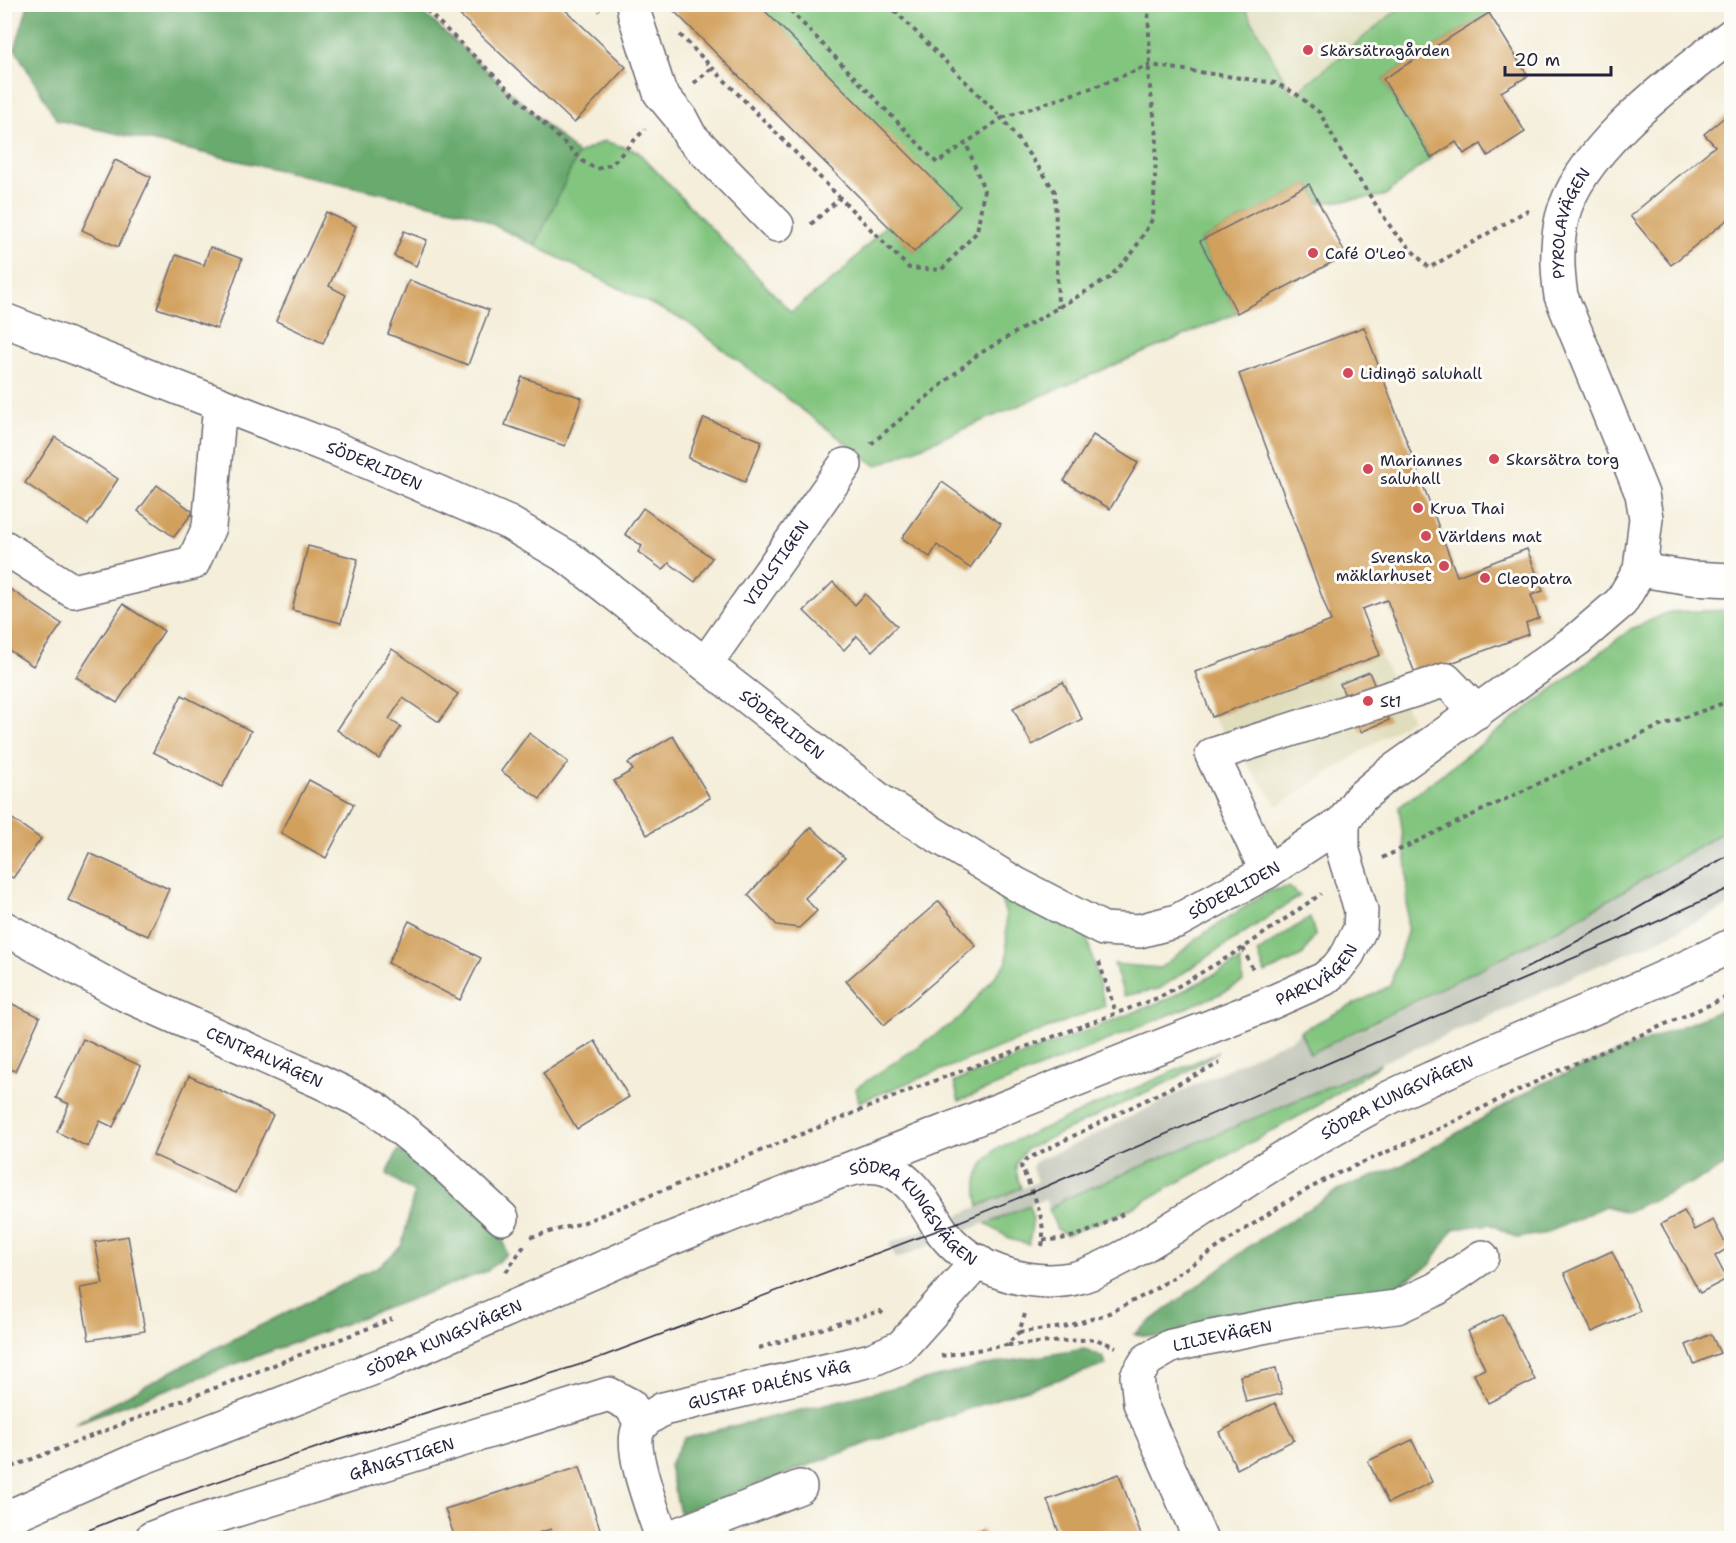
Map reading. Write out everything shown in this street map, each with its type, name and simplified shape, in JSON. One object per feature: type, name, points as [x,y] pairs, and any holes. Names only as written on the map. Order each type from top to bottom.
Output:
[{"type":"street","points":[[633,4],[660,93],[680,117],[690,136],[777,225]]},
{"type":"street","name":"PYROLAVÄGEN","points":[[1640,570],[1646,518],[1642,494],[1561,296],[1557,269],[1562,217],[1577,183],[1602,149],[1627,122],[1731,35]]},
{"type":"street","name":"SÖDERLIDEN","points":[[4,320],[361,459],[509,523],[569,558],[882,802],[1016,884],[1103,929],[1139,931],[1177,921],[1267,872],[1343,822]]},
{"type":"street","points":[[4,547],[73,591],[193,563],[209,527],[220,405]]},
{"type":"street","name":"VIOLSTIGEN","points":[[706,663],[845,465]]},
{"type":"street","points":[[1343,822],[1360,798],[1386,776],[1578,639],[1621,602],[1640,570],[1691,578],[1731,580]]},
{"type":"street","points":[[1267,872],[1212,755],[1446,680],[1477,712]]},
{"type":"street","name":"PARKVÄGEN","points":[[840,1172],[1268,1004],[1324,979],[1348,954],[1360,928],[1360,910],[1343,850],[1343,822]]},
{"type":"street","name":"CENTRALVÄGEN","points":[[4,928],[126,995],[375,1108],[437,1158],[502,1218]]},
{"type":"street","name":"SÖDRA KUNGSVÄGEN","points":[[4,1519],[139,1459],[384,1364],[657,1244],[840,1172],[875,1166],[889,1170],[912,1187],[923,1199],[941,1229],[963,1251],[998,1272],[1022,1280],[1070,1279],[1092,1273],[1137,1250],[1243,1183],[1383,1101],[1731,945]]},
{"type":"street","name":"LILJEVÄGEN","points":[[1147,1360],[1171,1346],[1207,1338],[1313,1317],[1397,1307],[1436,1289],[1482,1257]]},
{"type":"street","name":"GUSTAF DALÉNS VÄG","points":[[642,1424],[663,1409],[871,1360],[901,1347],[978,1261]]},
{"type":"street","points":[[1147,1360],[1137,1376],[1140,1403],[1200,1539]]},
{"type":"street","name":"GÅNGSTIGEN","points":[[152,1539],[175,1529],[609,1394],[630,1405],[642,1424]]},
{"type":"street","points":[[642,1424],[637,1431],[637,1458],[662,1539]]},
{"type":"street","points":[[668,1539],[800,1486]]},
{"type":"path","points":[[420,4],[585,164],[597,169],[612,164],[670,104]]},
{"type":"path","points":[[784,4],[937,163],[1002,118],[1097,86],[1150,65],[1275,83],[1295,93],[1320,113],[1344,157],[1394,232],[1429,268],[1526,211],[1562,217]]},
{"type":"path","points":[[888,4],[1002,118],[1045,176],[1054,192],[1058,308]]},
{"type":"path","points":[[845,465],[977,355],[1108,278],[1133,252],[1153,218],[1157,136],[1148,73],[1150,65],[1148,4]]},
{"type":"path","points":[[673,28],[909,268],[941,270],[976,232],[984,190],[966,143]]},
{"type":"path","points":[[503,1276],[530,1238],[582,1223],[918,1087],[1160,997],[1243,948],[1349,875],[1407,845],[1654,728],[1731,700]]},
{"type":"path","points":[[1103,929],[1099,961],[1116,1013]]},
{"type":"path","points":[[1243,948],[1268,1004]]},
{"type":"path","points":[[1019,1332],[1064,1327],[1105,1316],[1149,1293],[1294,1197],[1332,1176],[1441,1128],[1556,1072],[1731,995]]},
{"type":"path","points":[[1007,1345],[1019,1332],[1035,1280],[1043,1240],[1042,1224],[1033,1192],[1021,1167],[1027,1159],[1222,1062]]},
{"type":"path","points":[[756,1349],[879,1311],[937,1357],[1007,1345],[1095,1339],[1147,1360]]},
{"type":"path","points":[[4,1470],[392,1319]]},
{"type":"shaded area","name":"Skärsätragården","points":[[1243,5],[1403,5],[1293,95]]},
{"type":"shaded area","points":[[1380,655],[1412,719],[1278,806],[1212,717]]},
{"type":"shaded area","points":[[1731,827],[1731,905],[1648,945],[1580,973],[1507,1009],[1060,1201],[1049,1210],[1045,1199],[896,1259],[889,1244],[1037,1182],[1032,1168],[1034,1163],[1041,1158],[1067,1148],[1294,1038],[1300,1031],[1310,1054],[1366,1028],[1563,927]]},
{"type":"green space","points":[[28,5],[415,5],[578,154],[535,246],[470,213],[57,120],[15,49]]},
{"type":"green space","points":[[758,5],[1243,5],[1293,95],[1403,5],[1502,5],[1383,79],[1431,158],[1384,196],[1320,203],[1309,184],[1200,241],[1237,313],[876,466],[687,322],[535,246],[578,154],[604,141],[637,151],[791,312],[841,273],[887,224],[914,252],[959,207]]},
{"type":"green space","points":[[1731,610],[1731,827],[1563,927],[1310,1054],[1300,1031],[1390,986],[1407,932],[1407,867],[1399,807],[1631,629],[1669,612]]},
{"type":"green space","points":[[1289,887],[1300,896],[1159,989],[1124,996],[1114,964],[1160,968],[1206,932],[1269,891]]},
{"type":"green space","points":[[998,892],[1086,934],[1105,1006],[859,1102],[856,1088],[960,1018],[1007,962],[1006,914]]},
{"type":"green space","points":[[1310,917],[1315,935],[1302,956],[1265,973],[1258,952]]},
{"type":"green space","points":[[1240,961],[1243,982],[1220,994],[959,1101],[954,1082],[1168,999]]},
{"type":"green space","points":[[1731,1006],[1731,1162],[1707,1176],[1626,1212],[1605,1206],[1547,1233],[1517,1238],[1490,1224],[1453,1229],[1430,1265],[1400,1284],[1198,1325],[1165,1338],[1134,1334],[1248,1247],[1340,1189],[1401,1166],[1541,1084]]},
{"type":"green space","points":[[1218,1052],[1176,1078],[1027,1149],[1019,1158],[1016,1167],[1021,1188],[979,1206],[978,1174],[996,1149]]},
{"type":"green space","points":[[1381,1064],[1312,1109],[1128,1210],[1066,1235],[1057,1229],[1049,1210],[1060,1201]]},
{"type":"green space","points":[[398,1150],[450,1182],[502,1236],[507,1254],[487,1271],[74,1424],[210,1351],[381,1265],[402,1245],[414,1193],[387,1174]]},
{"type":"green space","points":[[1029,1206],[1033,1219],[1029,1244],[1012,1240],[986,1224]]},
{"type":"green space","points":[[1084,1349],[1104,1358],[1106,1365],[871,1442],[680,1513],[669,1466],[684,1438],[987,1365]]},
{"type":"building","points":[[448,4],[559,4],[626,67],[574,123]]},
{"type":"building","points":[[674,4],[758,4],[960,206],[914,252],[671,8]]},
{"type":"building","points":[[1489,13],[1528,76],[1501,92],[1525,132],[1488,156],[1481,144],[1464,154],[1456,142],[1431,158],[1383,79]]},
{"type":"building","points":[[1732,111],[1732,216],[1671,265],[1630,216],[1715,146],[1704,134]]},
{"type":"building","points":[[115,160],[151,177],[118,247],[82,230]]},
{"type":"building","points":[[1309,184],[1346,255],[1237,313],[1200,241]]},
{"type":"building","points":[[326,212],[356,226],[329,286],[346,295],[323,343],[276,321]]},
{"type":"building","points":[[404,231],[427,240],[416,266],[394,256]]},
{"type":"building","points":[[210,247],[242,259],[217,329],[157,308],[176,255],[204,265]]},
{"type":"building","points":[[409,280],[489,310],[468,365],[388,334]]},
{"type":"building","points":[[1364,327],[1457,576],[1527,549],[1543,591],[1531,595],[1539,618],[1526,623],[1529,634],[1416,676],[1387,600],[1362,609],[1380,655],[1212,717],[1195,672],[1331,621],[1239,374]]},
{"type":"building","points":[[522,377],[582,398],[565,446],[505,425]]},
{"type":"building","points":[[704,418],[762,441],[745,482],[688,458]]},
{"type":"building","points":[[1093,435],[1138,463],[1110,509],[1064,481]]},
{"type":"building","points":[[55,437],[118,479],[88,525],[25,483]]},
{"type":"building","points":[[942,482],[1001,524],[970,568],[937,545],[930,557],[902,538]]},
{"type":"building","points":[[157,485],[193,512],[174,537],[138,511]]},
{"type":"building","points":[[643,508],[712,558],[695,582],[669,563],[663,570],[638,552],[642,546],[625,534]]},
{"type":"building","points":[[308,546],[358,559],[341,623],[292,610]]},
{"type":"building","points":[[833,582],[855,605],[865,594],[897,626],[872,651],[857,636],[844,650],[804,611]]},
{"type":"building","points":[[4,585],[62,624],[33,666],[4,647]]},
{"type":"building","points":[[123,604],[164,631],[117,703],[76,677]]},
{"type":"building","points":[[392,649],[458,694],[439,722],[403,698],[389,719],[401,727],[379,759],[337,730]]},
{"type":"building","points":[[1369,672],[1389,720],[1361,732],[1340,684]]},
{"type":"building","points":[[1063,682],[1082,719],[1032,745],[1013,708]]},
{"type":"building","points":[[182,695],[251,731],[222,787],[153,752]]},
{"type":"building","points":[[529,733],[568,762],[540,799],[501,771]]},
{"type":"building","points":[[673,736],[710,798],[647,835],[614,781],[633,770],[628,763]]},
{"type":"building","points":[[309,780],[354,804],[326,858],[281,833]]},
{"type":"building","points":[[4,813],[41,839],[13,878],[4,872]]},
{"type":"building","points":[[811,827],[845,858],[805,898],[817,911],[799,928],[777,925],[748,895]]},
{"type":"building","points":[[89,853],[169,889],[148,936],[68,900]]},
{"type":"building","points":[[939,901],[976,946],[884,1025],[846,981]]},
{"type":"building","points":[[409,921],[481,958],[460,1000],[388,963]]},
{"type":"building","points":[[4,1000],[40,1017],[15,1071],[4,1066]]},
{"type":"building","points":[[83,1039],[141,1066],[113,1127],[100,1121],[88,1147],[57,1132],[69,1104],[56,1098]]},
{"type":"building","points":[[595,1041],[629,1097],[577,1129],[543,1073]]},
{"type":"building","points":[[189,1076],[273,1115],[236,1193],[153,1155]]},
{"type":"building","points":[[1684,1211],[1695,1230],[1713,1220],[1728,1248],[1715,1256],[1727,1279],[1700,1293],[1661,1224]]},
{"type":"building","points":[[128,1236],[145,1331],[89,1340],[80,1288],[103,1284],[95,1242]]},
{"type":"building","points":[[1612,1251],[1640,1311],[1592,1332],[1564,1273]]},
{"type":"building","points":[[1503,1314],[1535,1380],[1488,1403],[1474,1374],[1485,1369],[1468,1331]]},
{"type":"building","points":[[1711,1334],[1720,1353],[1694,1364],[1686,1345]]},
{"type":"building","points":[[1276,1368],[1282,1394],[1246,1402],[1240,1376]]},
{"type":"building","points":[[1275,1403],[1294,1440],[1237,1469],[1219,1432]]},
{"type":"building","points":[[1412,1440],[1432,1482],[1388,1503],[1368,1461]]},
{"type":"building","points":[[580,1467],[603,1538],[554,1538],[551,1529],[522,1538],[455,1538],[445,1509]]},
{"type":"building","points":[[1119,1474],[1142,1538],[1061,1538],[1047,1500]]},
{"type":"building","points":[[982,1530],[986,1538],[963,1538]]},
{"type":"tram line","points":[[1519,972],[1619,919],[1732,853]]},
{"type":"tram line","points":[[69,1538],[158,1502],[339,1440],[585,1363],[941,1229],[1033,1192],[1628,935],[1732,887]]},
{"type":"place","name":"Skärsätragården","points":[[1308,50]]},
{"type":"place","name":"Café O'Leo","points":[[1313,253]]},
{"type":"place","name":"Lidingö saluhall","points":[[1348,373]]},
{"type":"place","name":"Skarsätra torg","points":[[1494,459]]},
{"type":"place","name":"Mariannes saluhall","points":[[1368,469]]},
{"type":"place","name":"Krua Thai","points":[[1418,508]]},
{"type":"place","name":"Världens mat","points":[[1426,536]]},
{"type":"place","name":"Svenska mäklarhuset","points":[[1444,566]]},
{"type":"place","name":"Cleopatra","points":[[1485,578]]},
{"type":"place","name":"St1","points":[[1368,701]]}]
